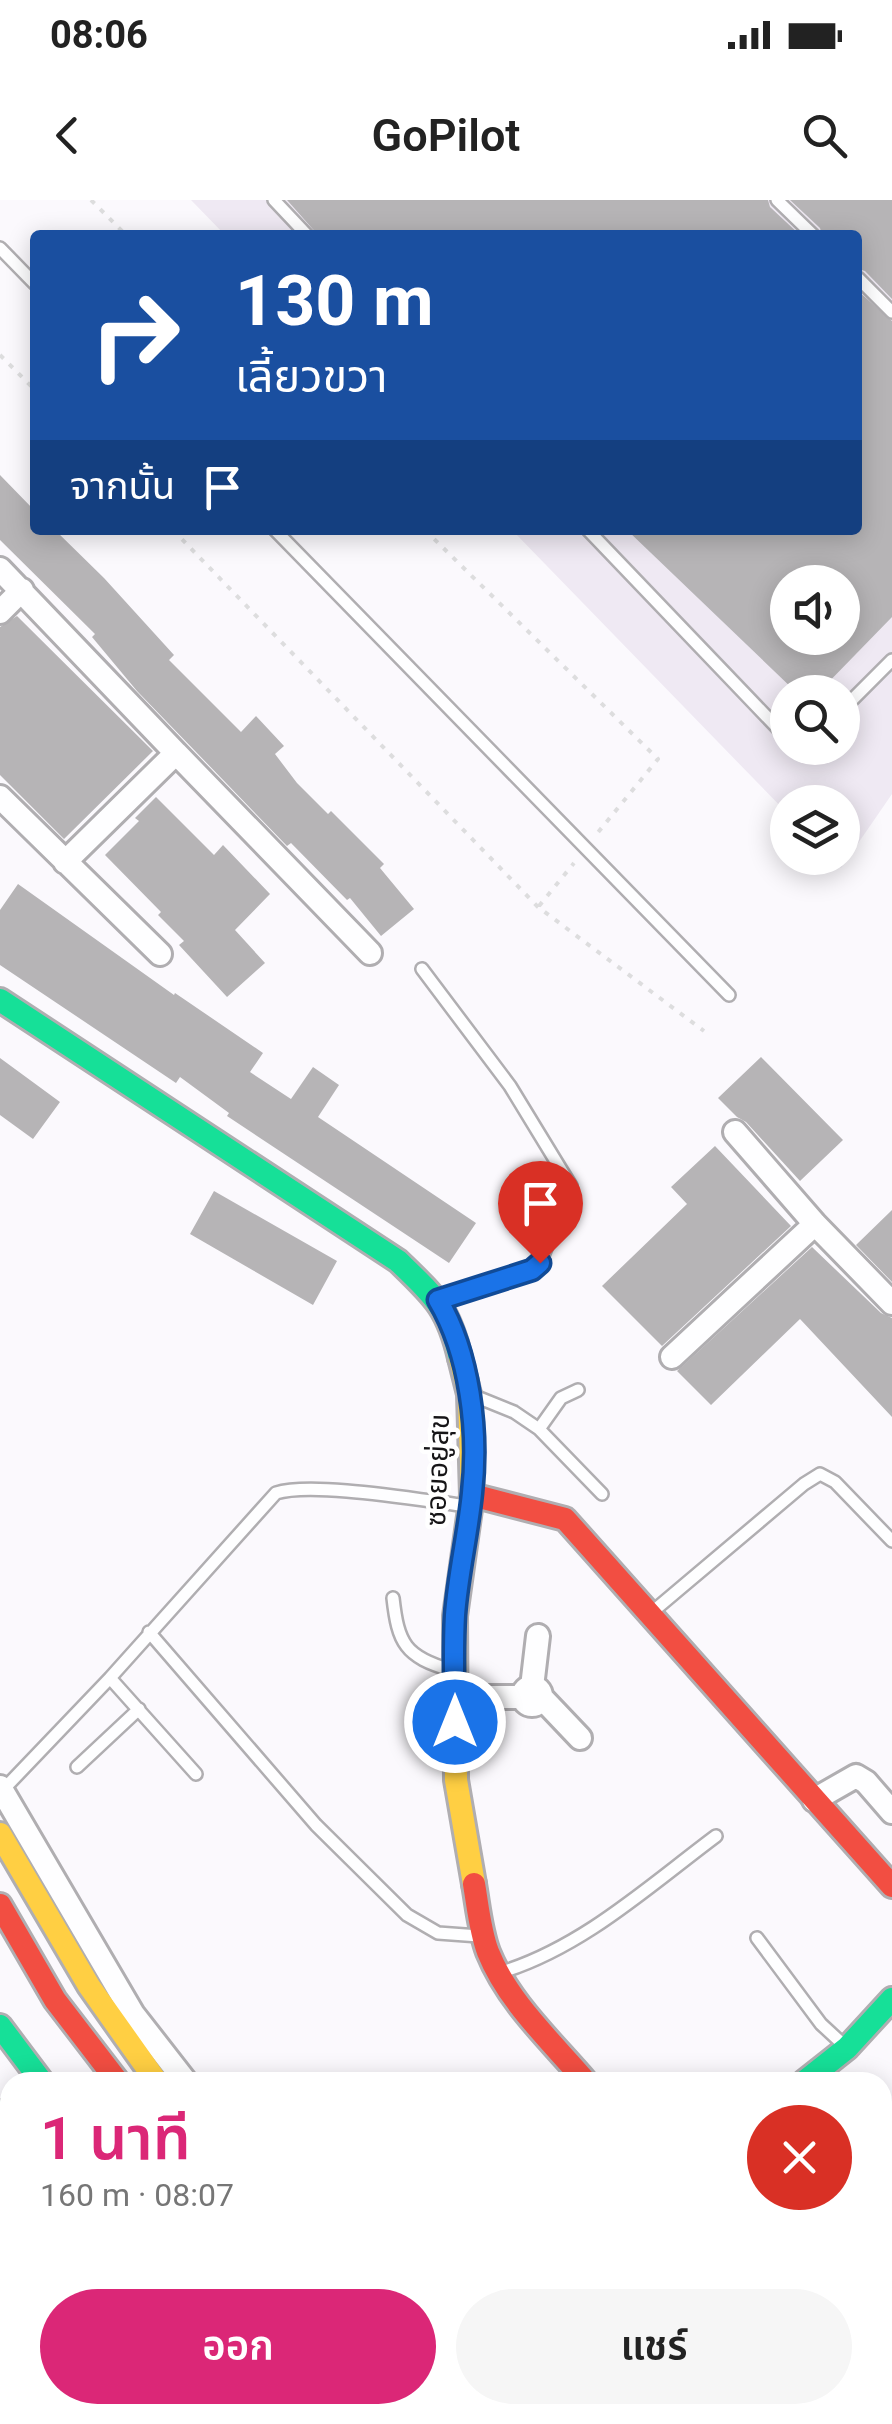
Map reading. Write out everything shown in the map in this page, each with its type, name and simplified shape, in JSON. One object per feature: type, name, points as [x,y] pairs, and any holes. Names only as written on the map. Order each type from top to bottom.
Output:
[{"type":"main road","name":"ซอยอยู่สุข","points":[[0,1000],[398,1262],[438,1300],[452,1322],[470,1394],[470,1500],[455,1616],[456,1780],[486,1951],[498,1973],[578,2072]]},
{"type":"main road","points":[[470,1500],[565,1519],[892,1886]]},
{"type":"main road","points":[[0,1834],[89,1986],[151,2072]]},
{"type":"main road","points":[[0,1905],[55,2000],[110,2072]]},
{"type":"main road","points":[[817,2072],[847,2048],[892,1999]]},
{"type":"main road","points":[[0,2026],[34,2072]]},
{"type":"street","points":[[0,569],[370,953]]},
{"type":"street","points":[[0,612],[22,590]]},
{"type":"street","points":[[65,862],[176,753]]},
{"type":"street","points":[[0,797],[160,954]]},
{"type":"street","points":[[734,1132],[892,1303]]},
{"type":"street","points":[[672,1356],[815,1224]]},
{"type":"street","points":[[532,1694],[538,1636]]},
{"type":"street","points":[[455,1682],[472,1698],[532,1694],[580,1738]]},
{"type":"street","points":[[814,1800],[856,1776],[892,1812]]},
{"type":"street","points":[[1,1789],[133,2014],[178,2072]]},
{"type":"lane","points":[[274,200],[302,230]]},
{"type":"lane","points":[[776,200],[808,230]]},
{"type":"lane","points":[[0,248],[30,279]]},
{"type":"lane","points":[[862,282],[892,312]]},
{"type":"lane","points":[[280,535],[729,995]]},
{"type":"lane","points":[[593,535],[770,720]]},
{"type":"lane","points":[[860,692],[892,660]]},
{"type":"lane","points":[[422,969],[510,1086],[571,1186],[540,1263],[532,1270],[438,1300]]},
{"type":"lane","points":[[539,1430],[560,1398],[578,1390]]},
{"type":"lane","points":[[470,1394],[514,1412],[539,1430],[602,1494]]},
{"type":"lane","points":[[651,1613],[820,1474],[835,1482],[892,1541]]},
{"type":"lane","points":[[1,1789],[110,1678],[276,1493],[326,1490],[470,1500]]},
{"type":"lane","points":[[392,1598],[401,1640],[411,1653],[455,1682]]},
{"type":"lane","points":[[149,1632],[316,1825],[408,1915],[438,1933],[484,1936]]},
{"type":"lane","points":[[110,1678],[196,1774]]},
{"type":"lane","points":[[78,1768],[139,1709]]},
{"type":"lane","points":[[498,1973],[537,1961],[577,1939],[716,1836]]},
{"type":"lane","points":[[757,1938],[821,2024],[847,2048]]},
{"type":"path","points":[[91,200],[121,230]]},
{"type":"path","points":[[0,355],[30,385]]},
{"type":"path","points":[[178,535],[538,907],[704,1031]]},
{"type":"path","points":[[431,535],[658,759],[586,848]]},
{"type":"path","points":[[538,907],[574,862]]},
{"type":"shaded area","points":[[191,200],[892,200],[892,794],[860,840],[860,785],[770,785],[770,796],[517,535],[862,535],[862,230],[220,230]]},
{"type":"building","points":[[287,200],[768,200],[770,207],[795,230],[314,230]]},
{"type":"building","points":[[790,200],[892,200],[892,299],[862,270],[862,230],[820,228]]},
{"type":"building","points":[[862,295],[892,321],[892,617],[860,650],[860,565],[770,565],[770,655],[855,655],[836,675],[778,675],[632,535],[862,535]]},
{"type":"building","points":[[0,475],[30,506],[30,535],[60,535],[174,655],[169,660],[241,732],[256,716],[284,746],[275,754],[297,783],[384,864],[380,868],[414,909],[381,936],[350,898],[347,900],[291,843],[287,846],[137,691],[92,637],[95,634],[0,540]]},
{"type":"building","points":[[17,616],[153,751],[64,839],[0,775],[0,627]]},
{"type":"building","points":[[156,797],[214,855],[223,845],[270,894],[235,930],[265,963],[227,997],[179,945],[184,941],[158,915],[161,912],[105,855],[139,821],[135,818]]},
{"type":"building","points":[[18,884],[263,1053],[250,1072],[291,1099],[313,1067],[339,1085],[318,1117],[476,1223],[449,1263],[227,1116],[229,1113],[180,1077],[176,1083],[0,965],[0,910]]},
{"type":"building","points":[[761,1057],[843,1140],[800,1181],[746,1122],[718,1098]]},
{"type":"building","points":[[0,1058],[60,1102],[33,1139],[0,1115]]},
{"type":"building","points":[[715,1146],[791,1226],[662,1346],[602,1286],[687,1204],[671,1187]]},
{"type":"building","points":[[214,1191],[337,1261],[313,1305],[190,1234]]},
{"type":"building","points":[[892,1210],[892,1282],[856,1245]]},
{"type":"building","points":[[812,1247],[881,1313],[892,1318],[892,1417],[800,1319],[711,1405],[677,1371]]},
{"type":"traffic: fast","points":[[0,1000],[398,1261],[438,1304],[460,1358]]},
{"type":"traffic: fast","points":[[817,2072],[847,2048],[892,1999]]},
{"type":"traffic: fast","points":[[0,2026],[34,2072]]},
{"type":"traffic: slow","points":[[460,1358],[469,1394],[472,1495],[455,1616],[456,1780],[474,1884]]},
{"type":"traffic: slow","points":[[0,1834],[89,1986],[150,2072]]},
{"type":"traffic: jam","points":[[472,1495],[565,1519],[892,1886]]},
{"type":"traffic: jam","points":[[474,1884],[483,1936],[497,1970],[532,2021],[577,2072]]},
{"type":"traffic: jam","points":[[0,1905],[55,2000],[110,2072]]},
{"type":"route","points":[[455,1722],[455,1616],[472,1495],[472,1432],[470,1394],[452,1322],[438,1300],[532,1270],[540,1263]]}]
